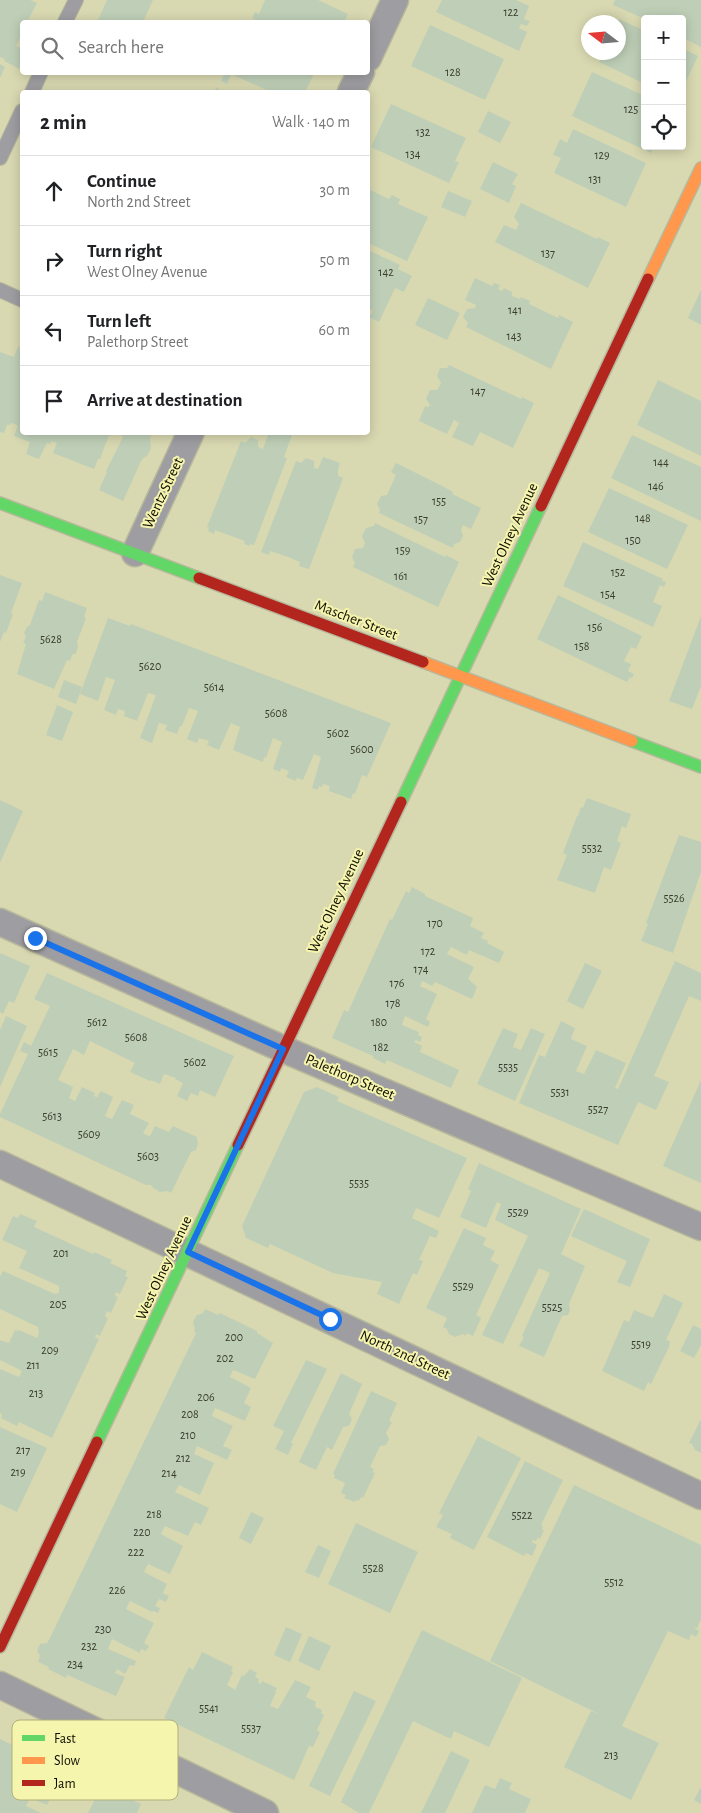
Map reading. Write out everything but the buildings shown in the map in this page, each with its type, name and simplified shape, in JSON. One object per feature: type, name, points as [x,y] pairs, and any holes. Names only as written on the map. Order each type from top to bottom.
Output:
[{"type":"street","points":[[370,54],[395,0]]},
{"type":"street","points":[[352,90],[360,75]]},
{"type":"street","name":"West Olney Avenue","points":[[0,1647],[701,168]]},
{"type":"street","name":"Wentz Street","points":[[135,553],[190,435]]},
{"type":"street","name":"Mascher Street","points":[[0,503],[701,767]]},
{"type":"street","name":"Palethorp Street","points":[[0,922],[283,1049],[701,1227]]},
{"type":"street","name":"North 2nd Street","points":[[0,1164],[701,1496]]},
{"type":"street","points":[[0,1685],[72,1720]]},
{"type":"street","points":[[178,1771],[265,1813]]},
{"type":"lane","points":[[66,20],[76,0]]},
{"type":"lane","points":[[33,90],[40,75]]},
{"type":"lane","points":[[0,158],[20,115]]},
{"type":"lane","points":[[0,290],[20,299]]},
{"type":"traffic: fast","points":[[0,503],[199,578]]},
{"type":"traffic: fast","points":[[401,802],[541,506]]},
{"type":"traffic: fast","points":[[632,741],[701,767]]},
{"type":"traffic: fast","points":[[97,1442],[238,1145]]},
{"type":"traffic: slow","points":[[648,279],[701,168]]},
{"type":"traffic: slow","points":[[423,662],[632,741]]},
{"type":"traffic: jam","points":[[541,506],[648,279]]},
{"type":"traffic: jam","points":[[199,578],[423,662]]},
{"type":"traffic: jam","points":[[238,1145],[401,802]]},
{"type":"traffic: jam","points":[[0,1647],[97,1442]]},
{"type":"route","points":[[35,938],[283,1049],[188,1252],[330,1319]]}]
